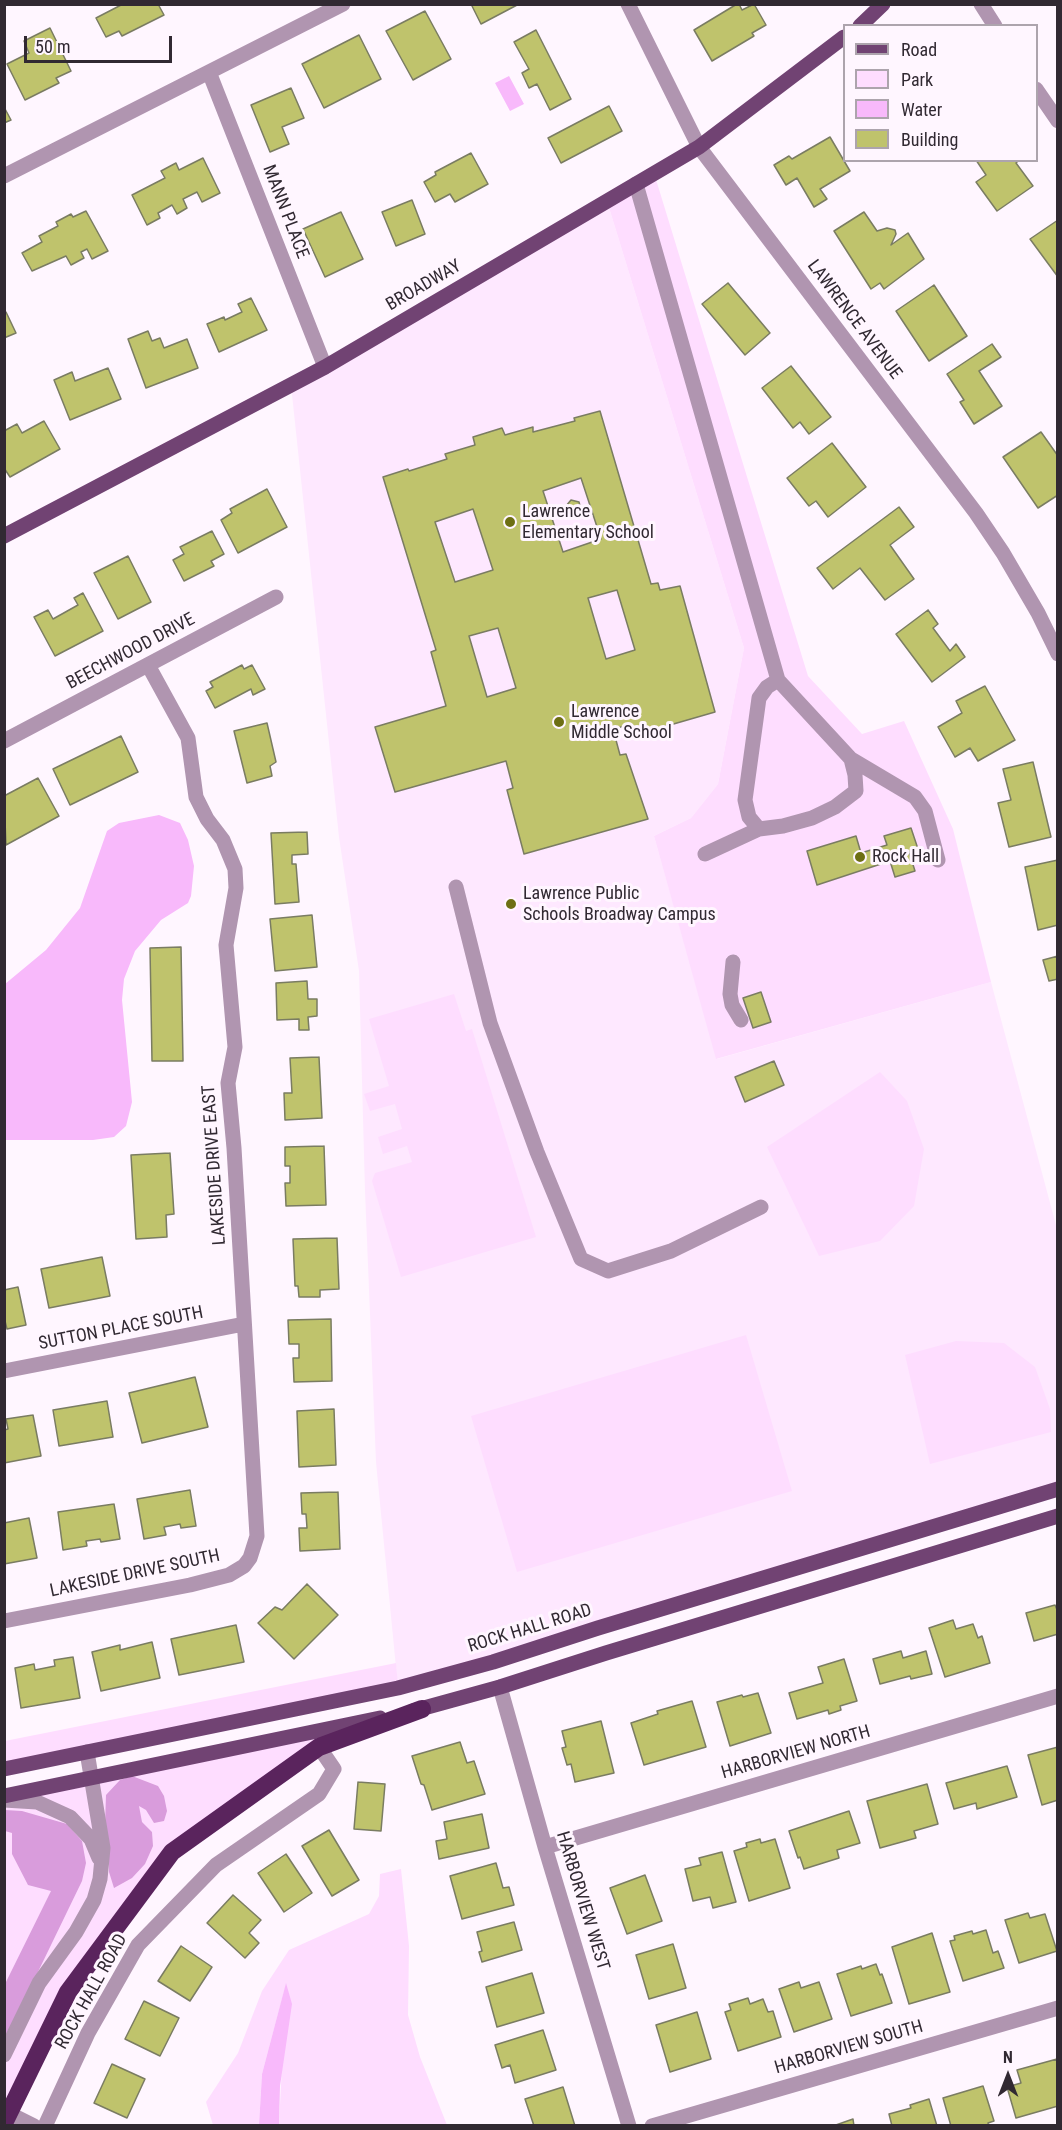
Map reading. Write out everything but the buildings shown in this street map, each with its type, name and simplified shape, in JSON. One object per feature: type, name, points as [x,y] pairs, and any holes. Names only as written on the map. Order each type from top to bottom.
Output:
[{"type":"highway","points":[[6,2116],[68,1992],[172,1852],[319,1747],[422,1709]]},
{"type":"main road","points":[[862,24],[883,4]]},
{"type":"main road","name":"BROADWAY","points":[[4,536],[325,367],[699,147],[843,39]]},
{"type":"main road","name":"ROCK HALL ROAD","points":[[4,1769],[399,1688],[493,1662],[1058,1489]]},
{"type":"main road","points":[[4,1798],[422,1709],[1058,1516]]},
{"type":"main road","points":[[807,1564],[816,1589]]},
{"type":"street","points":[[4,176],[343,4]]},
{"type":"street","name":"LAWRENCE AVENUE","points":[[628,4],[699,147],[976,513],[1003,553],[1038,613],[1058,654]]},
{"type":"street","points":[[981,4],[993,24]]},
{"type":"street","name":"MANN PLACE","points":[[209,72],[325,367]]},
{"type":"street","points":[[1038,92],[1058,121]]},
{"type":"street","points":[[636,184],[778,680],[851,759],[915,796],[926,811],[938,860]]},
{"type":"street","name":"BEECHWOOD DRIVE","points":[[5,740],[276,597]]},
{"type":"street","name":"LAKESIDE DRIVE EAST","points":[[148,665],[188,738],[196,797],[207,819],[223,840],[235,869],[236,888],[226,945],[235,1047],[228,1083],[244,1324]]},
{"type":"street","points":[[759,829],[749,817],[745,800],[759,699],[767,687],[778,680]]},
{"type":"street","points":[[705,854],[759,829],[783,826],[812,818],[836,807],[856,791],[851,759]]},
{"type":"street","points":[[456,887],[490,1023],[537,1152],[581,1259],[608,1271],[671,1251],[761,1208]]},
{"type":"street","points":[[733,962],[730,994],[732,1005],[741,1020]]},
{"type":"street","name":"SUTTON PLACE SOUTH","points":[[4,1371],[244,1324]]},
{"type":"street","name":"LAKESIDE DRIVE SOUTH","points":[[4,1621],[190,1585],[230,1575],[244,1566],[250,1558],[257,1536],[244,1324]]},
{"type":"street","name":"HARBORVIEW WEST","points":[[500,1687],[545,1847],[629,2126]]},
{"type":"street","name":"HARBORVIEW NORTH","points":[[545,1847],[1058,1696]]},
{"type":"street","name":"ROCK HALL ROAD","points":[[45,2126],[88,2033],[138,1945],[216,1865],[319,1794],[334,1768],[319,1747]]},
{"type":"street","points":[[4,2055],[39,1983],[76,1932],[94,1900],[100,1879],[103,1848],[87,1752]]},
{"type":"street","points":[[4,1798],[36,1802],[70,1817],[83,1828],[97,1849],[100,1879]]},
{"type":"street","name":"HARBORVIEW SOUTH","points":[[652,2126],[1058,2008]]},
{"type":"street","points":[[6,2116],[34,2126]]},
{"type":"shaded area","name":"Lawrence Public Schools Broadway Campus","points":[[607,201],[744,648],[718,784],[691,818],[654,836],[717,1059],[991,982],[1057,1229],[1057,1489],[398,1688],[376,1462],[359,971],[339,837],[291,385]]},
{"type":"shaded area","points":[[132,1776],[158,1786],[164,1796],[167,1811],[164,1821],[154,1823],[146,1810],[139,1806],[142,1822],[152,1832],[153,1846],[145,1864],[132,1878],[114,1888],[109,1872],[109,1848],[105,1825],[106,1795],[120,1780]]},
{"type":"shaded area","points":[[5,1810],[22,1811],[67,1824],[82,1841],[86,1863],[82,1881],[5,2040],[5,1984],[51,1891],[28,1885],[12,1854],[12,1833],[5,1831]]},
{"type":"green space","points":[[654,173],[808,676],[862,734],[904,721],[953,829],[991,982],[716,1059],[654,836],[691,818],[718,784],[744,648],[607,201]]},
{"type":"green space","points":[[454,994],[466,1031],[472,1029],[536,1237],[401,1277],[372,1181],[375,1173],[412,1162],[407,1146],[383,1154],[378,1137],[402,1129],[395,1104],[370,1111],[364,1094],[389,1086],[369,1019]]},
{"type":"green space","points":[[880,1072],[907,1101],[924,1149],[914,1206],[880,1241],[819,1256],[767,1147]]},
{"type":"green space","points":[[746,1335],[792,1491],[517,1572],[471,1416]]},
{"type":"green space","points":[[956,1341],[1004,1343],[1035,1367],[1050,1409],[1051,1432],[930,1464],[905,1355]]},
{"type":"green space","points":[[396,1663],[398,1685],[5,1765],[5,1741]]},
{"type":"green space","points":[[354,1723],[178,1853],[72,1994],[5,2125],[5,1800]]},
{"type":"green space","points":[[401,1869],[409,1946],[408,2015],[420,2057],[447,2125],[279,2125],[286,1984],[262,2074],[259,2125],[213,2125],[206,2102],[238,2053],[262,1991],[289,1950],[369,1914],[379,1896],[380,1874]]},
{"type":"water","points":[[509,76],[524,104],[510,111],[495,83]]},
{"type":"water","points":[[159,815],[180,823],[188,840],[194,866],[191,896],[188,903],[161,920],[135,951],[124,979],[122,1000],[132,1102],[126,1126],[114,1137],[93,1140],[5,1140],[5,984],[46,950],[80,908],[107,831],[119,823]]},
{"type":"water","points":[[286,1983],[292,2004],[280,2086],[279,2125],[259,2125],[262,2074]]},
{"type":"place","name":"Lawrence Elementary School","points":[[510,522]]},
{"type":"place","name":"Lawrence Middle School","points":[[559,722]]},
{"type":"place","name":"Rock Hall","points":[[860,857]]},
{"type":"place","name":"Lawrence Public Schools Broadway Campus","points":[[511,904]]}]
